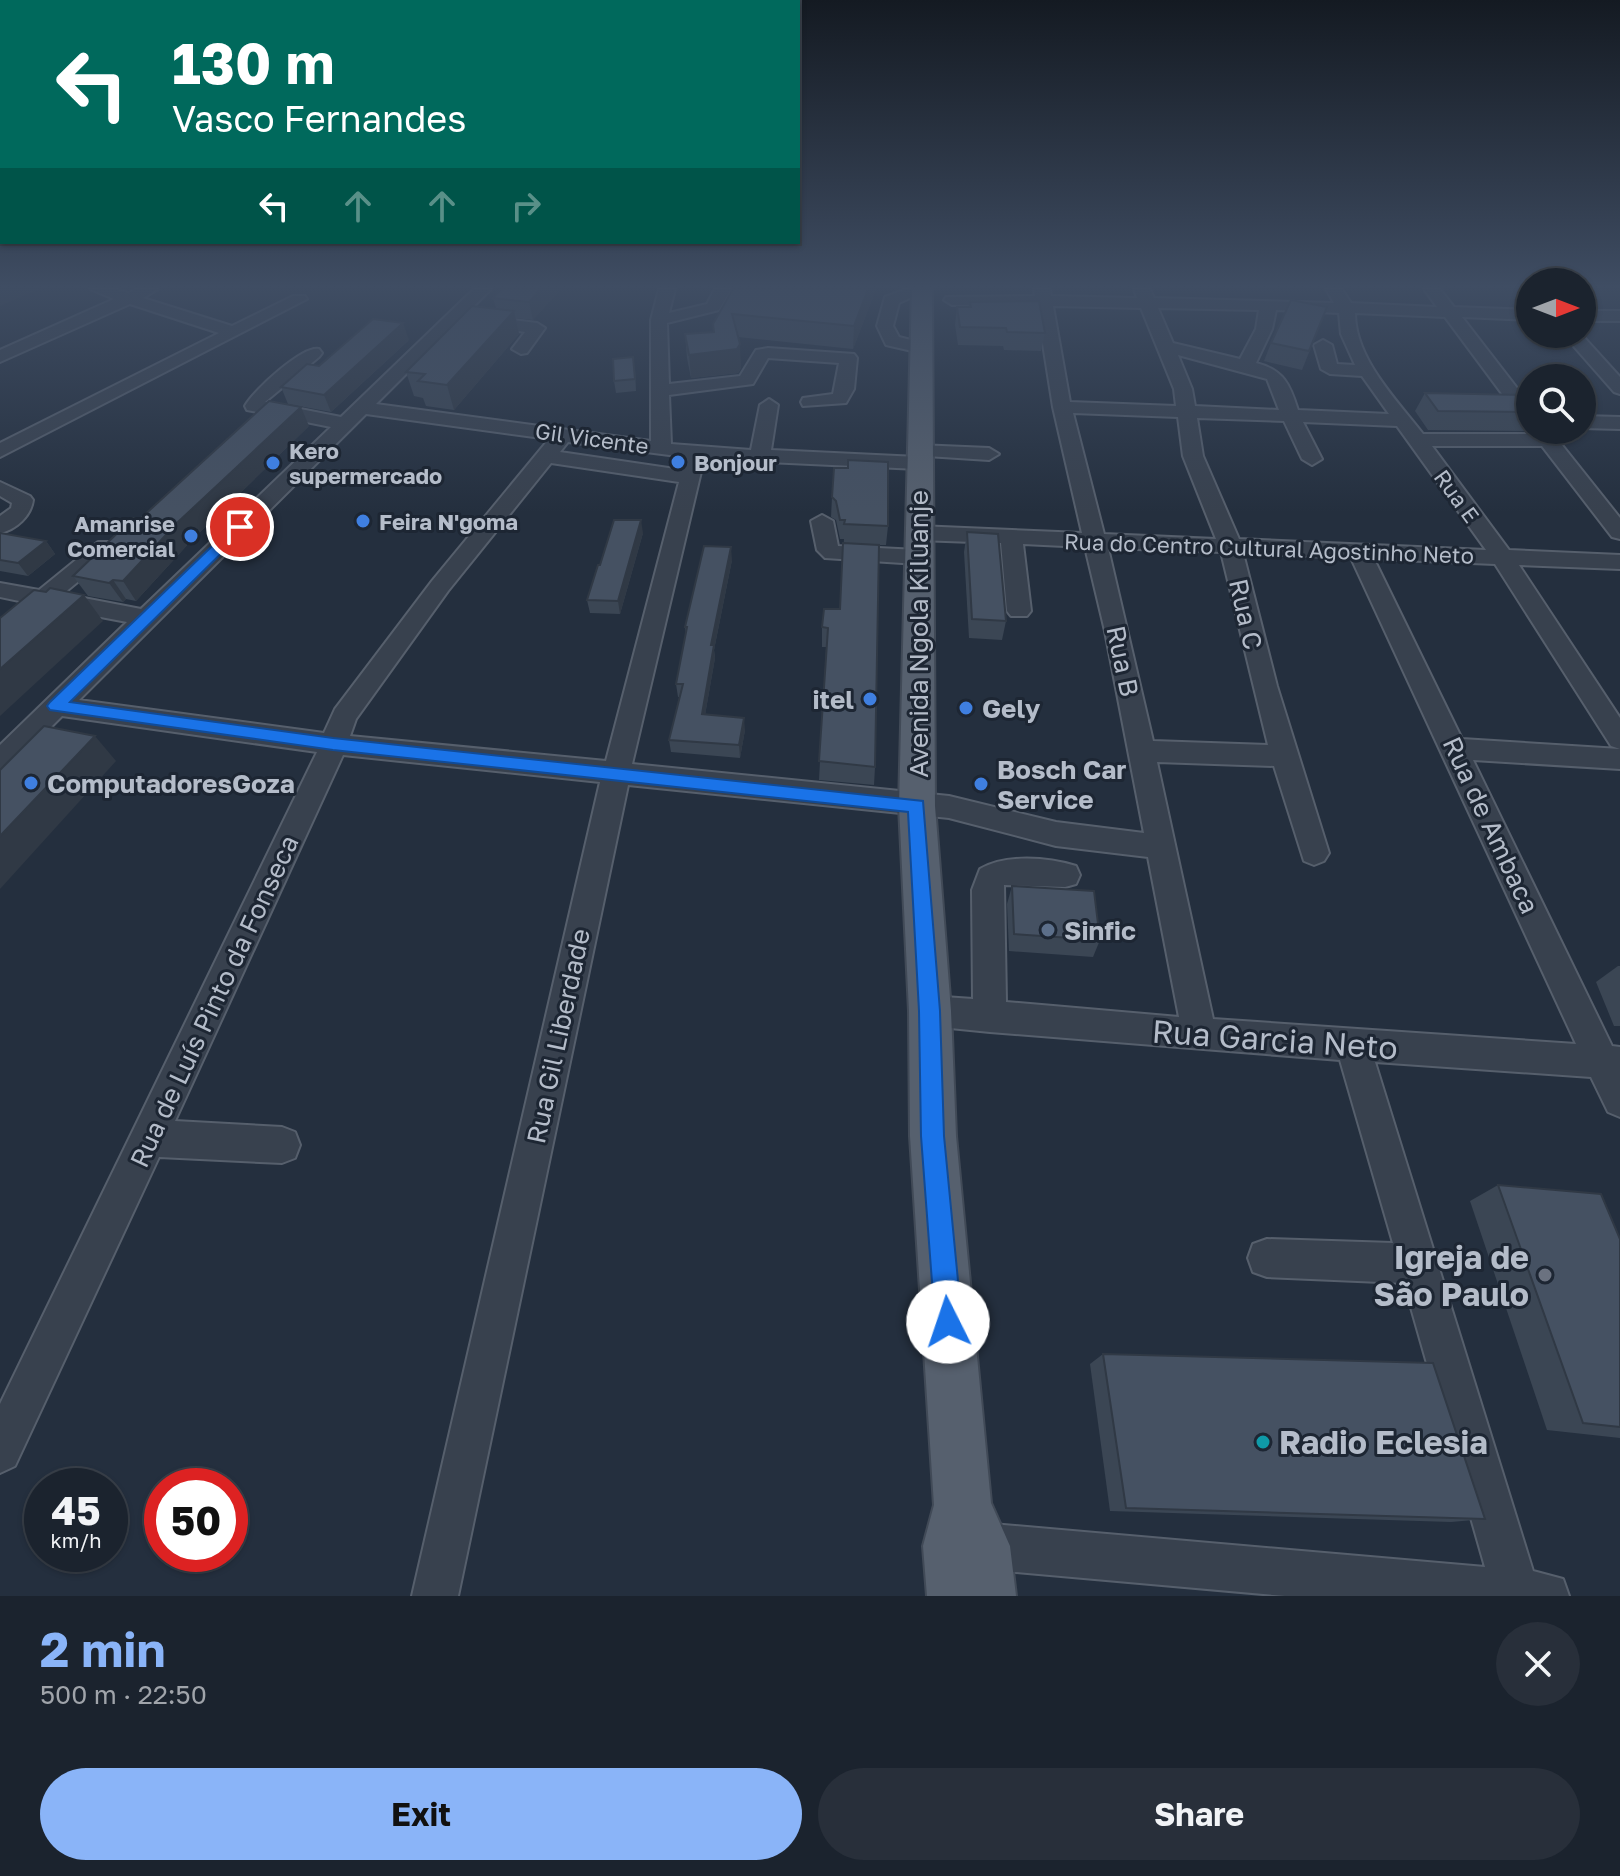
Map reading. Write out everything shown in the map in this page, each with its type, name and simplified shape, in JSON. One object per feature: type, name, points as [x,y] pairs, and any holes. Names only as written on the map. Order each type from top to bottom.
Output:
[{"type":"main road","name":"Avenida Ngola Kiluanje","points":[[921,363],[917,806],[930,1011],[933,1136],[971,1561]]},
{"type":"street","points":[[0,451],[171,363]]},
{"type":"street","points":[[300,363],[258,398],[254,406],[347,424]]},
{"type":"street","points":[[0,761],[407,363]]},
{"type":"street","points":[[660,363],[661,447]]},
{"type":"street","points":[[661,390],[747,380],[757,363]]},
{"type":"street","points":[[810,402],[839,399],[845,389],[847,363]]},
{"type":"street","name":"Rua B","points":[[1055,363],[1141,751],[1199,1034]]},
{"type":"street","name":"Rua C","points":[[1172,363],[1187,409],[1193,456],[1230,545],[1244,614],[1314,853]]},
{"type":"street","points":[[1239,363],[1273,375],[1280,383],[1291,417],[1312,459]]},
{"type":"street","points":[[1328,363],[1330,369],[1367,371]]},
{"type":"street","name":"Rua E","points":[[1363,363],[1400,408],[1418,440],[1503,558],[1620,739]]},
{"type":"street","points":[[1489,363],[1516,399]]},
{"type":"street","points":[[1598,363],[1620,388]]},
{"type":"street","points":[[1487,404],[1516,409]]},
{"type":"street","points":[[760,456],[769,405]]},
{"type":"street","points":[[1062,407],[1187,409],[1291,417],[1400,408]]},
{"type":"street","name":"Gil Vicente","points":[[362,408],[555,445],[661,447],[692,465],[760,456],[918,457],[981,454],[970,427]]},
{"type":"street","points":[[1596,422],[1620,423]]},
{"type":"street","points":[[1418,440],[1516,436]]},
{"type":"street","points":[[1551,444],[1620,532]]},
{"type":"street","points":[[555,445],[692,465]]},
{"type":"street","name":"Rua de Luís Pinto da Fonseca","points":[[0,1451],[322,775],[344,716],[440,586],[555,445]]},
{"type":"street","name":"Rua Gil Liberdade","points":[[435,1596],[616,774],[692,465]]},
{"type":"street","points":[[0,488],[23,500],[21,510],[0,527]]},
{"type":"street","name":"Rua do Centro Cultural Agostinho Neto","points":[[822,521],[828,550],[833,553],[1011,538],[1620,562]]},
{"type":"street","points":[[1011,538],[1019,611]]},
{"type":"street","points":[[0,634],[106,547]]},
{"type":"street","name":"Rua de Ambaca","points":[[1359,550],[1611,1062],[1620,1100]]},
{"type":"street","points":[[0,590],[146,618]]},
{"type":"street","points":[[56,706],[333,744],[949,807],[1056,834],[1161,847]]},
{"type":"street","points":[[1455,749],[1620,759]]},
{"type":"street","points":[[1141,751],[1284,756]]},
{"type":"street","points":[[990,1017],[987,890],[991,878],[1002,871],[1065,875]]},
{"type":"street","name":"Rua Garcia Neto","points":[[930,1011],[1199,1034],[1611,1062]]},
{"type":"street","points":[[971,1561],[1531,1595],[1419,1264],[1353,1045]]},
{"type":"street","points":[[149,1138],[282,1145]]},
{"type":"street","points":[[1267,1258],[1419,1264]]},
{"type":"building","points":[[359,363],[324,395],[281,387],[307,364]]},
{"type":"building","points":[[415,363],[466,363],[447,385],[418,381],[425,374],[406,372]]},
{"type":"building","points":[[613,363],[634,363],[635,379],[614,381]]},
{"type":"building","points":[[1425,393],[1516,395],[1516,412],[1438,411]]},
{"type":"building","points":[[269,401],[301,407],[178,522],[123,581],[113,580],[109,583],[73,576],[133,518],[141,518]]},
{"type":"building","points":[[848,460],[888,462],[888,526],[844,524],[845,520],[840,520],[836,501],[832,497],[834,468],[848,468]]},
{"type":"building","points":[[614,520],[641,520],[618,601],[587,600],[600,565]]},
{"type":"building","points":[[967,532],[998,534],[1006,621],[972,619]]},
{"type":"building","points":[[0,533],[46,541],[18,563],[0,560]]},
{"type":"building","points":[[843,543],[879,545],[875,767],[819,761],[828,628],[822,627],[824,609],[840,609]]},
{"type":"building","points":[[704,546],[731,547],[711,645],[714,645],[702,714],[744,718],[739,745],[669,740],[683,684],[676,684],[685,627]]},
{"type":"building","points":[[50,588],[84,595],[0,669],[0,618],[34,590],[46,592]]},
{"type":"building","points":[[44,726],[95,736],[0,836],[0,770]]},
{"type":"building","points":[[1012,886],[1094,891],[1100,940],[1014,934]]},
{"type":"building","points":[[1498,1185],[1601,1194],[1620,1239],[1620,1427],[1583,1423]]},
{"type":"building","name":"Radio Eclesia","points":[[1103,1354],[1433,1363],[1485,1519],[1126,1508]]},
{"type":"place","name":"Bonjour","points":[[678,462]]},
{"type":"place","name":"Kero supermercado","points":[[273,463]]},
{"type":"place","name":"Feira N'goma","points":[[363,521]]},
{"type":"place","name":"Amanrise Comercial","points":[[191,536]]},
{"type":"place","name":"itel","points":[[870,699]]},
{"type":"place","name":"Gely","points":[[966,708]]},
{"type":"place","name":"ComputadoresGoza","points":[[31,783]]},
{"type":"place","name":"Bosch Car Service","points":[[981,784]]},
{"type":"place","name":"Sinfic","points":[[1048,930]]},
{"type":"place","name":"Igreja de São Paulo","points":[[1545,1275]]},
{"type":"place","name":"Radio Eclesia","points":[[1263,1442]]},
{"type":"route","points":[[240,527],[56,706],[333,744],[917,806],[930,1011],[936,1192],[948,1322]]}]
